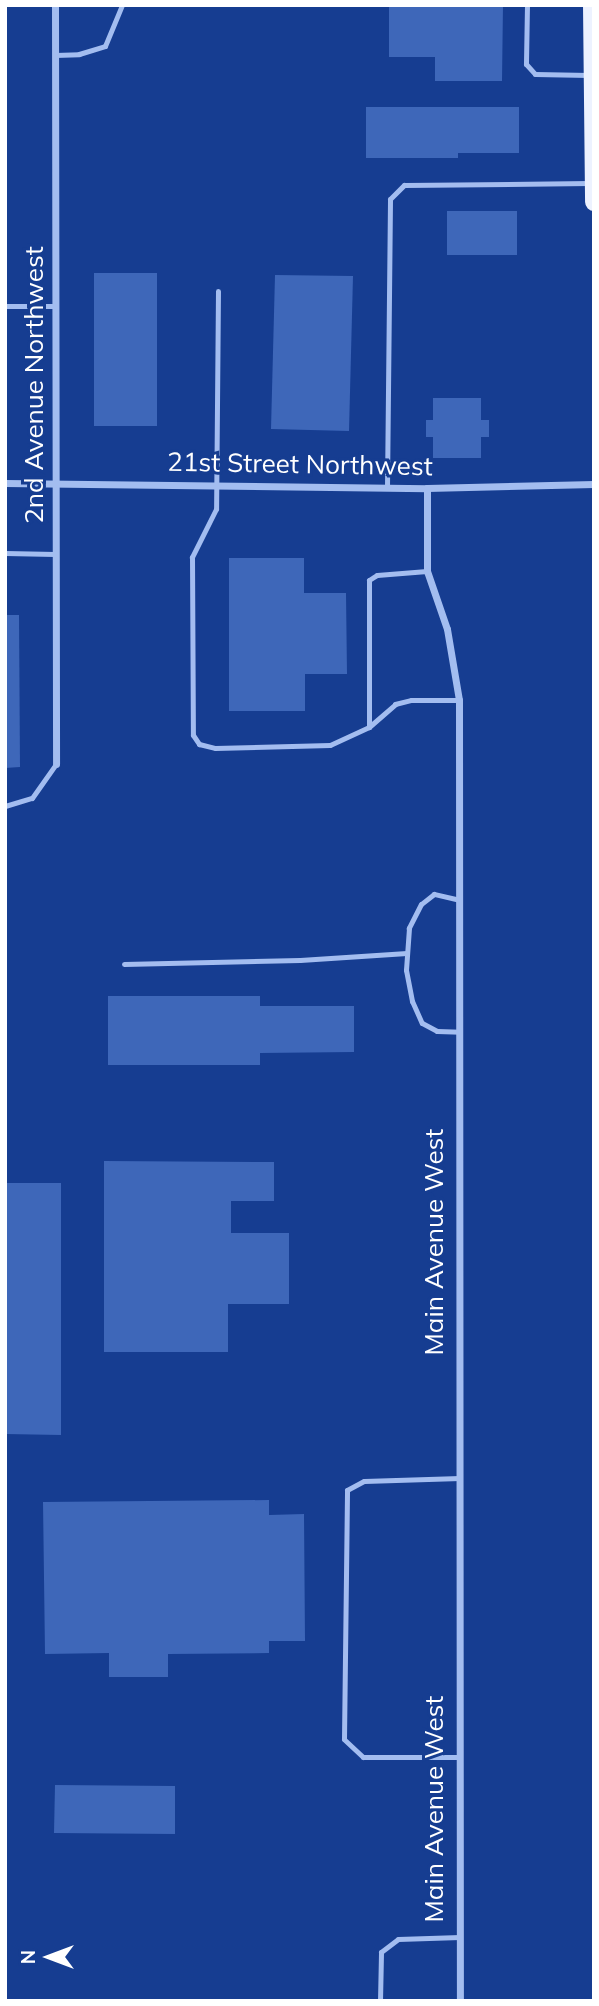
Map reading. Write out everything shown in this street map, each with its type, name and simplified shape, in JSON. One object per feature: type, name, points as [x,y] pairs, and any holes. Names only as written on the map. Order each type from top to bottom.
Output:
[{"type":"main road","points":[[592,5],[594,202]]},
{"type":"street","name":"2nd Avenue Northwest","points":[[54,5],[57,764]]},
{"type":"street","name":"21st Street Northwest","points":[[5,483],[427,488],[594,484]]},
{"type":"street","name":"Main Avenue West","points":[[427,488],[427,571],[447,629],[459,700],[460,2001]]},
{"type":"lane","points":[[55,55],[79,54],[105,46],[122,5]]},
{"type":"lane","points":[[527,5],[526,64],[535,74],[592,75]]},
{"type":"lane","points":[[387,487],[390,200],[404,185],[593,183]]},
{"type":"lane","points":[[218,290],[216,509],[192,557],[193,735],[199,744],[215,748],[330,745],[369,727],[395,704],[411,700],[459,700]]},
{"type":"lane","points":[[5,306],[55,306]]},
{"type":"lane","points":[[5,552],[55,554]]},
{"type":"lane","points":[[369,727],[369,580],[377,575],[427,571]]},
{"type":"lane","points":[[5,806],[32,798],[57,764]]},
{"type":"lane","points":[[460,900],[434,894],[421,904],[409,928],[406,970],[412,1001],[422,1023],[438,1031],[460,1032]]},
{"type":"lane","points":[[124,964],[300,960],[407,953]]},
{"type":"lane","points":[[460,1478],[364,1481],[347,1490],[344,1739],[363,1757],[460,1757]]},
{"type":"lane","points":[[380,2001],[381,1952],[389,1945],[398,1939],[460,1937]]},
{"type":"building","points":[[389,5],[503,5],[502,81],[435,81],[435,57],[389,57]]},
{"type":"building","points":[[366,107],[519,107],[519,153],[458,153],[458,158],[366,158]]},
{"type":"building","points":[[447,211],[517,211],[517,255],[447,255]]},
{"type":"building","points":[[94,273],[157,273],[157,426],[94,426]]},
{"type":"building","points":[[275,275],[353,276],[349,431],[271,429]]},
{"type":"building","points":[[433,398],[481,398],[481,420],[489,420],[489,437],[481,437],[481,458],[433,458],[433,437],[426,437],[426,420],[433,420]]},
{"type":"building","points":[[229,558],[304,558],[304,593],[346,593],[347,674],[305,674],[305,711],[229,711]]},
{"type":"building","points":[[5,615],[19,615],[20,767],[5,768]]},
{"type":"building","points":[[108,996],[260,996],[260,1006],[354,1006],[354,1052],[260,1053],[260,1065],[108,1065]]},
{"type":"building","points":[[104,1161],[274,1162],[274,1201],[231,1201],[231,1233],[289,1233],[289,1304],[228,1304],[228,1352],[104,1352]]},
{"type":"building","points":[[5,1183],[61,1183],[61,1435],[5,1434]]},
{"type":"building","points":[[269,1500],[269,1515],[304,1514],[305,1641],[269,1641],[269,1653],[168,1654],[168,1677],[109,1677],[109,1653],[45,1654],[43,1502]]},
{"type":"building","points":[[55,1785],[175,1786],[175,1834],[54,1833]]}]
